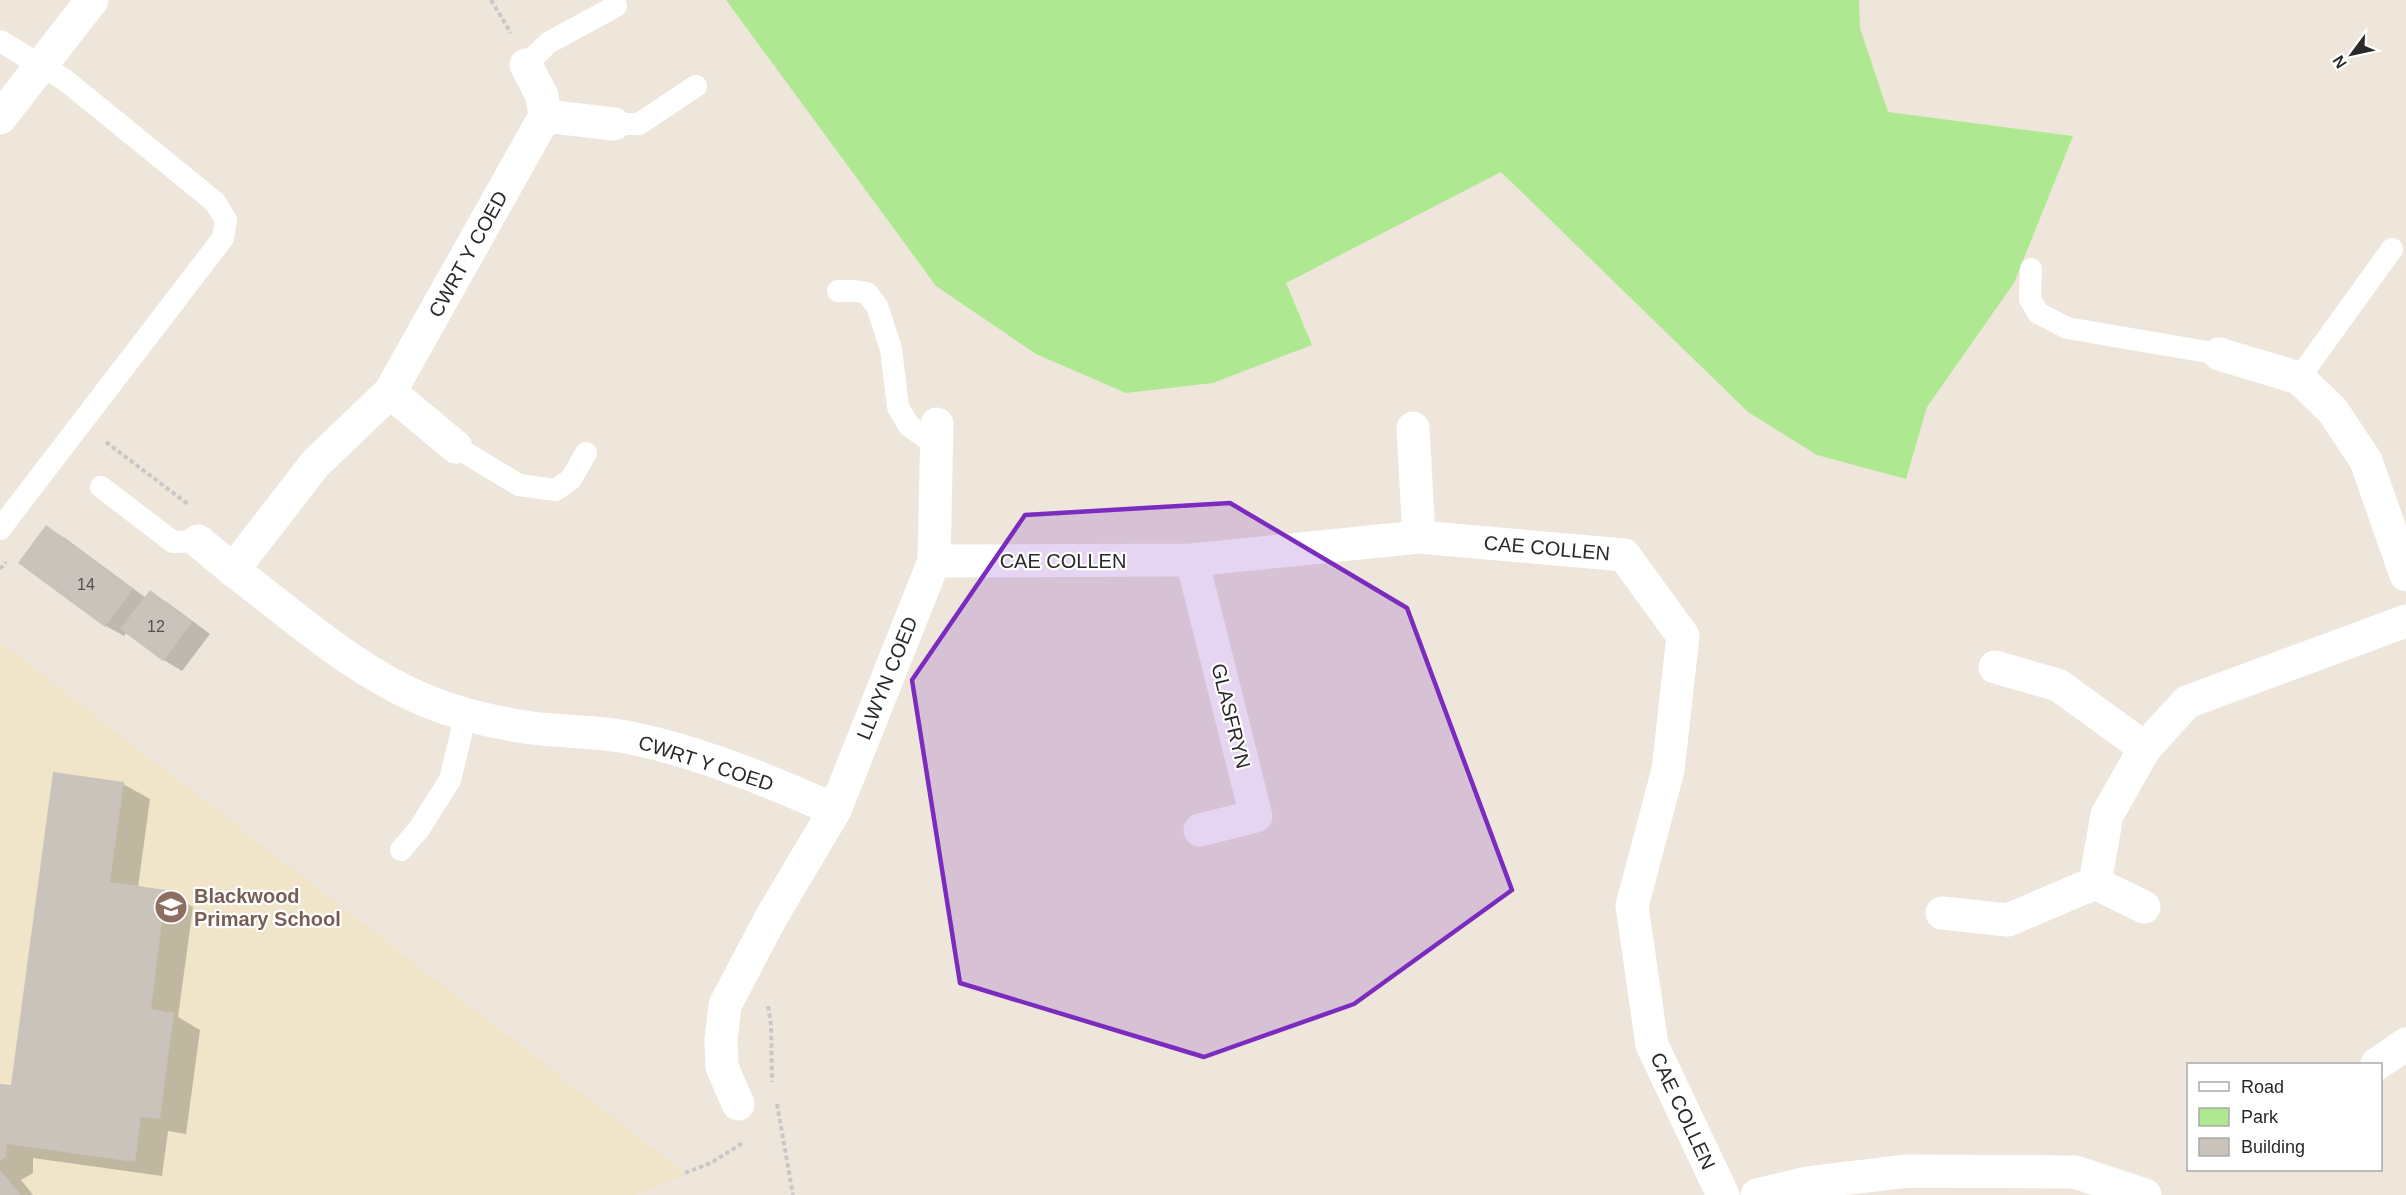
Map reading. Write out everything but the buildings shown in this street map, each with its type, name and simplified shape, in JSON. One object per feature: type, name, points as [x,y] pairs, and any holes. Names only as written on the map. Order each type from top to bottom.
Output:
[{"type":"street","points":[[0,118],[92,0]]},
{"type":"street","points":[[521,54],[542,96],[545,116],[614,124]]},
{"type":"street","name":"CWRT Y COED","points":[[233,570],[315,464],[390,392],[545,116]]},
{"type":"street","points":[[2219,354],[2299,378],[2333,411],[2366,462],[2406,575]]},
{"type":"street","points":[[390,392],[456,447]]},
{"type":"street","points":[[1413,428],[1419,537]]},
{"type":"street","name":"LLWYN COED","points":[[738,1104],[722,1067],[721,1040],[725,1005],[774,914],[835,810],[934,561],[936,434]]},
{"type":"street","name":"CWRT Y COED","points":[[197,526],[233,570],[365,669],[424,700],[466,714],[526,727],[618,736],[655,743],[754,777],[835,810]]},
{"type":"street","name":"CAE COLLEN","points":[[934,561],[1192,561],[1419,537],[1624,555],[1683,636],[1668,770],[1632,906],[1652,1045],[1723,1195]]},
{"type":"street","name":"GLASFRYN","points":[[1192,561],[1256,816],[1200,830]]},
{"type":"street","points":[[2095,883],[2107,815],[2145,748],[2187,702],[2406,621]]},
{"type":"street","points":[[1995,667],[2058,686],[2145,748]]},
{"type":"street","points":[[1942,913],[2008,920],[2095,883],[2144,907]]},
{"type":"street","points":[[2380,1063],[2406,1044]]},
{"type":"street","points":[[1757,1195],[1807,1183],[1908,1171],[2075,1172],[2145,1195]]},
{"type":"lane","points":[[521,54],[548,43],[616,6]]},
{"type":"lane","points":[[0,41],[64,80],[215,202],[226,220],[223,238],[0,529]]},
{"type":"lane","points":[[614,124],[639,124],[696,86]]},
{"type":"lane","points":[[2299,378],[2392,249]]},
{"type":"lane","points":[[2031,269],[2030,299],[2038,313],[2067,328],[2219,354]]},
{"type":"lane","points":[[838,291],[867,293],[877,306],[891,349],[898,407],[909,426],[936,434]]},
{"type":"lane","points":[[456,447],[519,485],[556,490],[571,479],[586,453]]},
{"type":"lane","points":[[101,487],[173,542],[197,526]]},
{"type":"lane","points":[[401,850],[435,806],[450,780],[466,714]]},
{"type":"path","points":[[491,0],[521,54]]},
{"type":"path","points":[[103,439],[197,526]]},
{"type":"path","points":[[767,1002],[771,1025],[774,1092]]},
{"type":"path","points":[[776,1103],[793,1195]]},
{"type":"path","points":[[770,1126],[780,1119]]},
{"type":"path","points":[[685,1173],[711,1163],[750,1138]]},
{"type":"highlighted area","points":[[1230,503],[1407,608],[1512,890],[1354,1004],[1204,1057],[960,983],[912,680],[1025,515]]},
{"type":"shaded area","name":"Blackwood Primary School","points":[[0,642],[688,1174],[635,1195],[0,1195]]},
{"type":"green space","points":[[726,0],[1859,0],[1860,28],[1888,112],[2073,136],[2014,283],[1927,407],[1906,479],[1817,455],[1748,412],[1501,172],[1286,283],[1312,345],[1213,383],[1126,393],[1036,354],[936,286]]},
{"type":"place","name":"Blackwood Primary School","points":[[171,907]]}]
